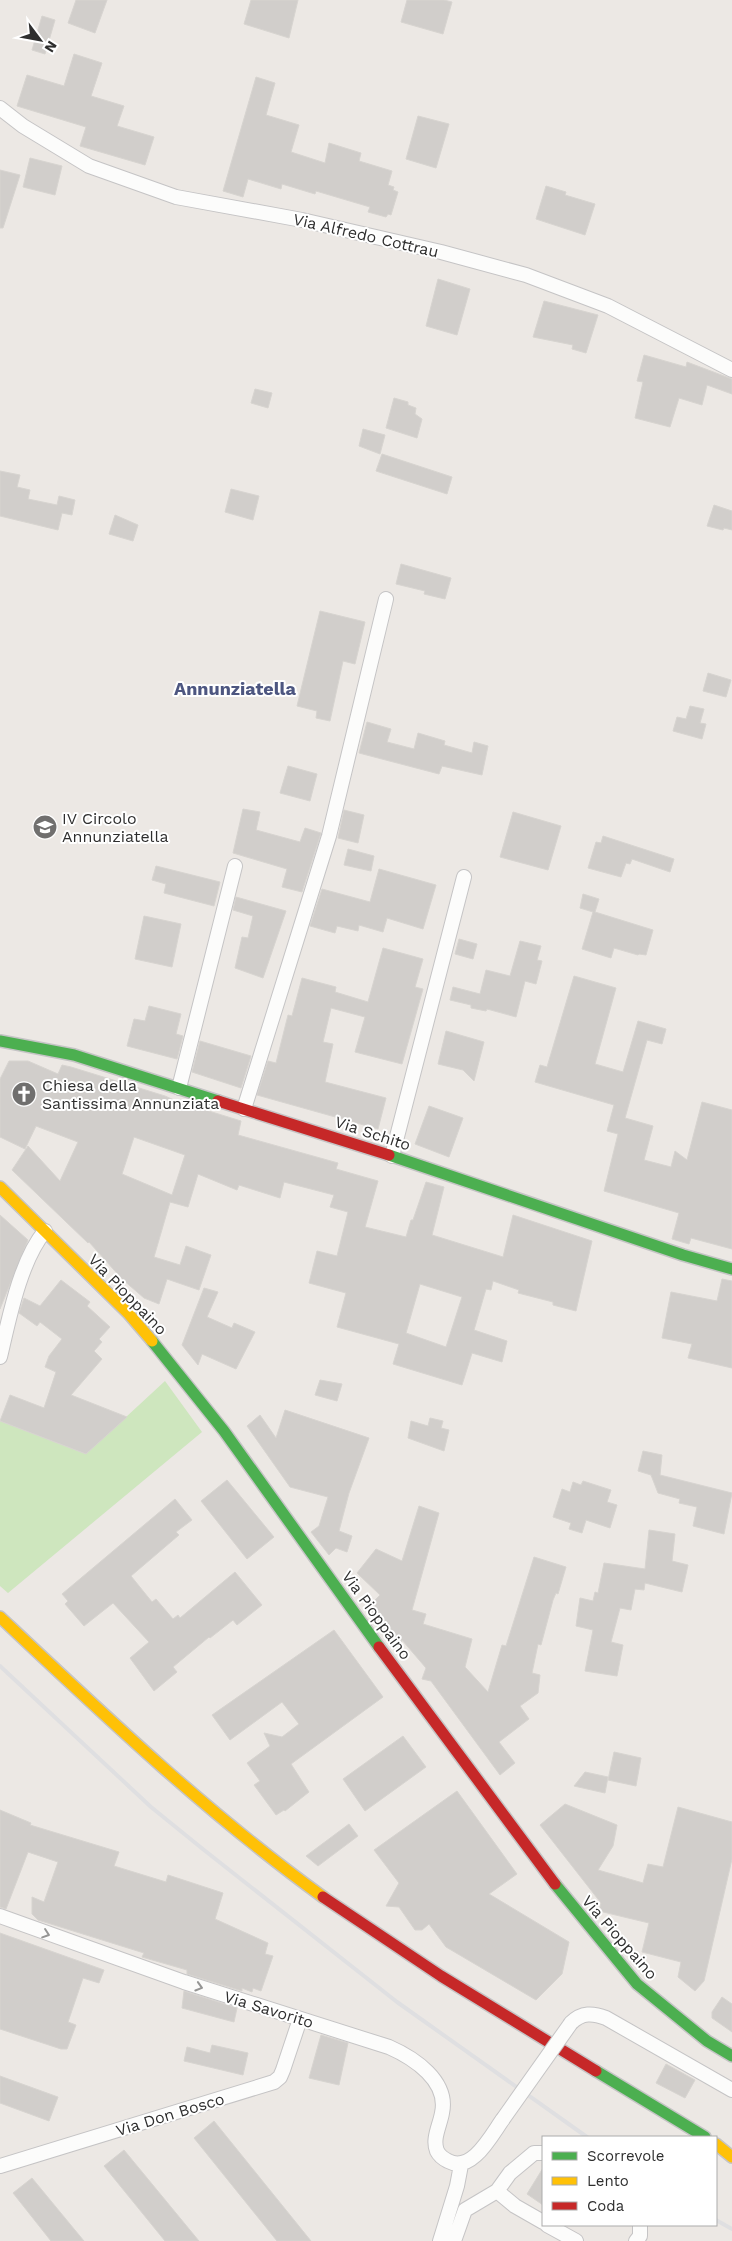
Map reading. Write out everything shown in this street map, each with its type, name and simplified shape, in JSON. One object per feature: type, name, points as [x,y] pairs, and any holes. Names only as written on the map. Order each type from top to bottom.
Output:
[{"type":"main road","name":"Via Schito","points":[[0,1041],[74,1055],[392,1156],[674,1252],[732,1269]]},
{"type":"main road","name":"Via Pioppaino","points":[[0,1187],[128,1313],[188,1385],[224,1431],[332,1583],[564,1896],[631,1977],[707,2041],[732,2056]]},
{"type":"main road","points":[[0,1617],[191,1793],[287,1871],[362,1926],[703,2136]]},
{"type":"main road","points":[[717,2145],[732,2153]]},
{"type":"main road","points":[[717,2145],[732,2157]]},
{"type":"street","name":"Via Alfredo Cottrau","points":[[0,108],[23,126],[90,166],[116,176],[176,197],[302,220],[441,252],[526,275],[608,306],[732,370]]},
{"type":"street","points":[[244,1109],[329,836],[386,599]]},
{"type":"street","points":[[179,1088],[234,866]]},
{"type":"street","points":[[392,1156],[464,877]]},
{"type":"street","points":[[0,1357],[15,1299],[36,1241],[44,1231]]},
{"type":"street","name":"Via Savorito","points":[[0,1916],[184,1982],[389,2047],[404,2054],[421,2066],[437,2084],[442,2098],[443,2111],[436,2140],[437,2150],[444,2159],[452,2164],[461,2165]]},
{"type":"street","points":[[440,2241],[457,2186],[461,2165],[477,2154],[577,2017],[586,2014],[601,2016],[732,2090]]},
{"type":"street","name":"Via Don Bosco","points":[[0,2166],[274,2082],[280,2077],[283,2070],[300,2018]]},
{"type":"street","points":[[454,2241],[465,2210],[497,2191],[510,2173],[534,2153],[542,2153]]},
{"type":"street","points":[[497,2191],[515,2206],[542,2221]]},
{"type":"street","points":[[549,2226],[576,2241]]},
{"type":"street","points":[[636,2241],[640,2236],[640,2226]]},
{"type":"green space","points":[[165,1381],[202,1432],[8,1593],[0,1586],[0,1421],[86,1454]]},
{"type":"building","points":[[76,0],[107,0],[95,33],[68,23]]},
{"type":"building","points":[[251,0],[298,0],[289,38],[244,24]]},
{"type":"building","points":[[407,0],[444,0],[452,2],[443,34],[401,22]]},
{"type":"building","points":[[42,16],[55,20],[45,54],[32,50]]},
{"type":"building","points":[[74,54],[102,63],[91,96],[124,106],[117,126],[154,137],[145,165],[80,146],[86,127],[17,106],[27,75],[64,86]]},
{"type":"building","points":[[256,77],[275,83],[266,115],[299,125],[291,152],[325,163],[329,143],[361,153],[359,161],[392,171],[388,185],[394,187],[393,190],[398,192],[391,215],[388,214],[386,217],[368,212],[370,207],[316,191],[315,194],[282,184],[281,189],[248,179],[243,197],[223,191]]},
{"type":"building","points":[[418,116],[449,124],[436,168],[406,159]]},
{"type":"building","points":[[30,158],[62,166],[55,195],[23,187]]},
{"type":"building","points":[[0,170],[20,175],[3,228],[0,228]]},
{"type":"building","points":[[546,186],[566,192],[565,195],[595,204],[585,235],[536,219]]},
{"type":"building","points":[[438,279],[470,289],[457,335],[426,326]]},
{"type":"building","points":[[544,301],[598,315],[586,353],[572,349],[573,345],[533,337]]},
{"type":"building","points":[[644,355],[686,367],[687,362],[732,379],[732,394],[707,385],[702,405],[679,398],[670,427],[635,418],[643,382],[637,381]]},
{"type":"building","points":[[255,389],[272,393],[268,408],[251,403]]},
{"type":"building","points":[[394,398],[408,402],[408,405],[416,408],[415,414],[422,419],[417,438],[386,428]]},
{"type":"building","points":[[363,429],[385,435],[380,454],[359,446]]},
{"type":"building","points":[[382,454],[452,477],[447,494],[376,471]]},
{"type":"building","points":[[0,471],[20,475],[17,487],[30,490],[28,499],[57,505],[59,496],[75,500],[72,515],[62,513],[58,530],[0,516]]},
{"type":"building","points":[[231,489],[259,496],[253,520],[225,512]]},
{"type":"building","points":[[714,505],[732,511],[732,530],[707,526]]},
{"type":"building","points":[[115,515],[138,525],[133,541],[109,534]]},
{"type":"building","points":[[401,564],[451,578],[445,599],[424,594],[425,591],[396,584]]},
{"type":"building","points":[[320,611],[365,622],[355,664],[343,661],[330,721],[316,718],[317,711],[297,706]]},
{"type":"building","points":[[708,673],[731,680],[726,697],[703,691]]},
{"type":"building","points":[[690,706],[704,709],[700,723],[706,724],[702,739],[673,731],[677,717],[686,719]]},
{"type":"building","points":[[367,722],[391,729],[387,742],[414,749],[418,733],[445,741],[444,745],[472,753],[474,742],[488,746],[482,775],[442,766],[439,774],[359,753]]},
{"type":"building","points":[[288,766],[317,774],[310,801],[280,793]]},
{"type":"building","points":[[243,809],[260,812],[256,830],[300,842],[305,828],[321,833],[302,892],[282,887],[287,869],[233,853]]},
{"type":"building","points":[[344,810],[364,815],[358,843],[338,838]]},
{"type":"building","points":[[513,812],[561,826],[548,870],[500,857]]},
{"type":"building","points":[[603,836],[674,859],[670,872],[632,859],[630,864],[626,863],[621,877],[588,868],[596,842],[601,843]]},
{"type":"building","points":[[348,849],[374,856],[371,871],[344,865]]},
{"type":"building","points":[[156,866],[220,882],[214,906],[164,893],[166,884],[152,880]]},
{"type":"building","points":[[379,869],[436,885],[423,929],[387,918],[383,932],[359,925],[358,931],[337,926],[335,933],[310,926],[322,889],[370,902]]},
{"type":"building","points":[[583,894],[599,899],[595,912],[653,930],[646,955],[638,955],[614,948],[611,958],[582,949],[593,912],[580,908]]},
{"type":"building","points":[[236,897],[286,911],[263,978],[235,968],[242,937],[248,938],[253,916],[233,910]]},
{"type":"building","points":[[144,916],[181,924],[172,967],[135,959]]},
{"type":"building","points":[[459,939],[477,944],[473,959],[455,954]]},
{"type":"building","points":[[520,941],[541,946],[537,960],[542,961],[536,984],[525,981],[516,1017],[487,1009],[486,1011],[471,1008],[471,1005],[450,1000],[453,987],[480,994],[486,970],[510,976]]},
{"type":"building","points":[[383,948],[423,959],[415,987],[423,989],[402,1064],[355,1052],[365,1017],[331,1008],[323,1042],[333,1044],[325,1082],[386,1098],[378,1129],[257,1095],[268,1061],[276,1063],[288,1015],[292,1016],[302,978],[336,987],[335,992],[368,1002]]},
{"type":"building","points":[[574,976],[616,988],[595,1064],[623,1072],[638,1021],[666,1029],[662,1044],[647,1040],[625,1118],[653,1126],[644,1160],[671,1167],[675,1151],[687,1160],[702,1102],[732,1110],[732,1249],[691,1238],[689,1244],[672,1239],[679,1213],[604,1191],[618,1134],[607,1131],[614,1105],[535,1082],[540,1065],[547,1067]]},
{"type":"building","points":[[149,1006],[181,1014],[176,1034],[183,1036],[177,1059],[127,1046],[134,1019],[145,1021]]},
{"type":"building","points":[[446,1031],[484,1042],[474,1081],[463,1070],[438,1064]]},
{"type":"building","points":[[200,1041],[251,1056],[241,1088],[192,1072]]},
{"type":"building","points":[[9,1061],[28,1061],[58,1074],[62,1065],[165,1096],[192,1108],[192,1106],[241,1121],[238,1135],[338,1163],[336,1169],[378,1181],[365,1227],[406,1237],[426,1182],[444,1187],[432,1235],[503,1257],[513,1215],[592,1241],[576,1311],[553,1305],[553,1302],[518,1293],[519,1290],[493,1281],[491,1290],[486,1289],[474,1330],[507,1341],[502,1362],[472,1353],[462,1385],[393,1364],[399,1344],[337,1327],[346,1293],[309,1283],[317,1251],[337,1256],[348,1212],[330,1207],[334,1195],[284,1182],[280,1198],[239,1185],[237,1190],[198,1174],[188,1207],[170,1202],[154,1257],[180,1265],[186,1246],[211,1255],[199,1290],[167,1279],[159,1304],[144,1298],[122,1279],[89,1242],[12,1170],[28,1146],[60,1181],[78,1142],[36,1126],[25,1149],[0,1137],[0,1079]],"holes":[[[134,1137],[185,1155],[172,1195],[122,1174]],[[420,1284],[462,1297],[446,1347],[406,1333]]]},
{"type":"building","points":[[429,1106],[463,1118],[449,1157],[415,1144]]},
{"type":"building","points":[[0,1215],[28,1240],[0,1309]]},
{"type":"building","points":[[722,1279],[732,1281],[732,1368],[688,1358],[692,1344],[662,1338],[671,1292],[717,1301]]},
{"type":"building","points":[[61,1280],[90,1302],[87,1306],[110,1327],[99,1339],[102,1342],[94,1351],[102,1359],[71,1395],[127,1417],[86,1454],[0,1421],[10,1395],[44,1408],[56,1372],[45,1367],[49,1356],[62,1339],[40,1322],[37,1326],[19,1313],[24,1298],[40,1306]]},
{"type":"building","points":[[204,1288],[218,1292],[207,1317],[232,1328],[234,1323],[255,1332],[236,1369],[202,1354],[198,1365],[182,1345]]},
{"type":"building","points":[[320,1380],[342,1384],[337,1401],[315,1395]]},
{"type":"building","points":[[285,1410],[369,1438],[349,1493],[339,1531],[352,1536],[347,1552],[336,1548],[329,1555],[311,1532],[319,1526],[328,1497],[290,1487],[247,1426],[260,1415],[276,1438]]},
{"type":"building","points":[[430,1418],[443,1421],[441,1428],[449,1430],[444,1451],[408,1438],[411,1421],[428,1426]]},
{"type":"building","points":[[643,1451],[662,1455],[660,1475],[732,1493],[724,1534],[693,1526],[697,1507],[679,1503],[680,1499],[658,1493],[651,1475],[638,1471]]},
{"type":"building","points":[[227,1480],[274,1537],[247,1559],[201,1501]]},
{"type":"building","points":[[583,1481],[611,1490],[607,1502],[617,1505],[610,1528],[586,1520],[582,1533],[569,1529],[571,1523],[553,1517],[562,1489],[570,1492],[573,1482],[581,1485]]},
{"type":"building","points":[[175,1499],[192,1520],[176,1532],[179,1535],[131,1576],[152,1602],[156,1599],[173,1619],[178,1615],[180,1618],[235,1572],[262,1605],[237,1625],[233,1620],[209,1637],[173,1667],[177,1672],[154,1691],[130,1658],[149,1642],[113,1603],[84,1626],[65,1604],[68,1601],[62,1594]]},
{"type":"building","points":[[419,1506],[439,1513],[412,1610],[426,1614],[423,1624],[472,1639],[465,1667],[488,1692],[502,1645],[506,1646],[534,1557],[566,1567],[558,1594],[556,1593],[553,1600],[541,1645],[538,1644],[532,1673],[540,1675],[538,1693],[520,1706],[529,1719],[499,1742],[515,1763],[500,1775],[431,1681],[422,1679],[426,1668],[402,1640],[401,1647],[368,1607],[380,1595],[357,1573],[376,1549],[402,1561]]},
{"type":"building","points":[[649,1530],[675,1534],[672,1561],[688,1565],[682,1592],[645,1583],[644,1590],[635,1589],[631,1610],[620,1608],[611,1642],[623,1645],[617,1676],[585,1671],[593,1630],[576,1626],[580,1598],[593,1601],[595,1592],[598,1593],[604,1563],[645,1569]]},
{"type":"building","points":[[334,1630],[383,1697],[291,1764],[309,1792],[285,1811],[276,1815],[254,1785],[260,1781],[247,1763],[270,1746],[264,1733],[282,1737],[299,1724],[282,1702],[230,1740],[212,1715]]},
{"type":"building","points":[[403,1736],[426,1767],[365,1811],[343,1779]]},
{"type":"building","points":[[614,1752],[641,1758],[636,1786],[608,1780]]},
{"type":"building","points":[[585,1772],[608,1777],[605,1793],[574,1786]]},
{"type":"building","points":[[457,1791],[517,1874],[489,1894],[569,1942],[562,1974],[536,2000],[446,1947],[429,1924],[422,1930],[415,1930],[399,1907],[386,1906],[399,1883],[374,1850]]},
{"type":"building","points":[[565,1804],[617,1825],[613,1846],[598,1870],[643,1883],[648,1864],[663,1867],[678,1807],[732,1822],[732,1859],[704,1981],[695,1991],[678,1977],[681,1962],[642,1952],[649,1923],[599,1911],[601,1903],[540,1825]]},
{"type":"building","points":[[0,1810],[31,1823],[30,1825],[119,1852],[114,1866],[166,1882],[168,1875],[223,1893],[215,1919],[268,1943],[265,1954],[273,1956],[261,1991],[253,1988],[252,1992],[242,1988],[242,1991],[187,1974],[187,1970],[142,1957],[144,1953],[38,1920],[32,1914],[32,1897],[44,1902],[58,1862],[28,1852],[6,1909],[0,1907]]},
{"type":"building","points":[[349,1824],[358,1836],[318,1866],[306,1856]]},
{"type":"building","points":[[0,1933],[104,1970],[99,1983],[83,1978],[68,2022],[76,2025],[67,2049],[61,2049],[0,2029]]},
{"type":"building","points":[[184,1991],[237,2008],[234,2022],[182,2008]]},
{"type":"building","points":[[722,1997],[732,2004],[732,2032],[712,2018],[712,2012]]},
{"type":"building","points":[[321,2035],[348,2043],[339,2085],[309,2078]]},
{"type":"building","points":[[212,2045],[248,2053],[243,2075],[184,2061],[187,2047],[210,2053]]},
{"type":"building","points":[[666,2064],[695,2080],[685,2098],[656,2083]]},
{"type":"building","points":[[0,2076],[58,2097],[49,2121],[0,2103]]},
{"type":"building","points":[[214,2121],[311,2241],[277,2241],[194,2138]]},
{"type":"building","points":[[124,2150],[199,2241],[165,2241],[104,2166]]},
{"type":"building","points":[[542,2170],[542,2204],[527,2194]]},
{"type":"building","points":[[32,2178],[84,2241],[51,2241],[13,2193]]},
{"type":"railway","points":[[0,1666],[151,1807],[204,1850],[397,2002],[586,2136]]},
{"type":"railway","points":[[717,2221],[732,2229]]},
{"type":"traffic: fast","points":[[0,1041],[74,1055],[218,1101]]},
{"type":"traffic: fast","points":[[389,1155],[683,1255],[732,1269]]},
{"type":"traffic: fast","points":[[152,1341],[224,1431],[379,1647]]},
{"type":"traffic: fast","points":[[555,1884],[637,1984],[707,2041],[732,2056]]},
{"type":"traffic: fast","points":[[596,2071],[703,2136]]},
{"type":"traffic: slow","points":[[0,1187],[128,1313],[152,1341]]},
{"type":"traffic: slow","points":[[0,1617],[117,1727],[197,1797],[238,1832],[323,1897]]},
{"type":"traffic: slow","points":[[717,2145],[732,2157]]},
{"type":"traffic: jam","points":[[218,1101],[389,1155]]},
{"type":"traffic: jam","points":[[379,1647],[555,1884]]},
{"type":"traffic: jam","points":[[323,1897],[441,1976],[596,2071]]},
{"type":"place","name":"IV Circolo Annunziatella","points":[[45,827]]},
{"type":"place","name":"Chiesa della Santissima Annunziata","points":[[24,1094]]},
{"type":"district","name":"Annunziatella","points":[[235,689]]}]
